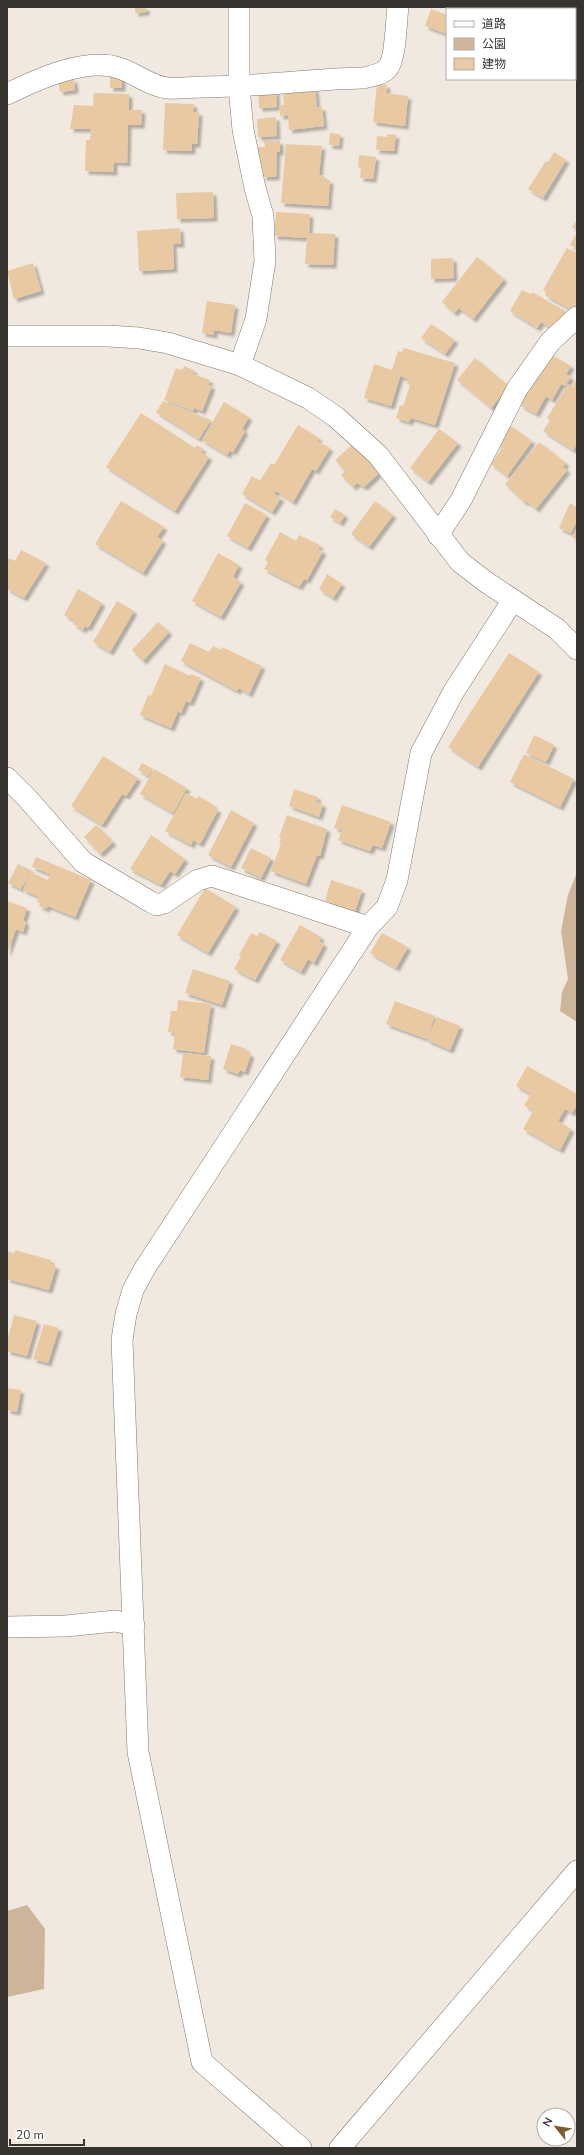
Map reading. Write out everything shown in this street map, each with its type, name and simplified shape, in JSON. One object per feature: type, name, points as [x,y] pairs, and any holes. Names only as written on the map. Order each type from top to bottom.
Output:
[{"type":"street","points":[[239,7],[239,87],[242,130],[263,216],[265,261],[256,318],[240,365]]},
{"type":"street","points":[[7,94],[30,82],[89,65],[107,65],[118,68],[153,84],[167,88],[239,87],[363,78],[386,70],[393,56],[398,7]]},
{"type":"street","points":[[438,535],[461,500],[517,389],[550,342],[577,317]]},
{"type":"street","points":[[7,336],[139,338],[174,345],[240,365],[308,398],[336,417],[378,455],[460,562],[557,629],[577,649]]},
{"type":"street","points":[[301,2148],[202,2062],[138,1752],[122,1340],[126,1314],[133,1290],[150,1261],[368,927],[387,907],[397,880],[421,753],[454,691],[513,600]]},
{"type":"street","points":[[7,778],[83,862],[151,902],[157,904],[164,903],[198,880],[212,876],[368,927]]},
{"type":"street","points":[[7,1627],[66,1626],[115,1621],[134,1624]]},
{"type":"street","points":[[340,2148],[577,1871]]},
{"type":"green space","points":[[577,872],[577,1022],[560,1011],[562,992],[568,979],[561,931],[568,895]]},
{"type":"green space","points":[[27,1905],[45,1929],[44,1989],[7,1997],[7,1911]]},
{"type":"building","points":[[135,7],[146,7],[146,12],[135,13]]},
{"type":"building","points":[[498,7],[539,7],[538,8]]},
{"type":"building","points":[[431,9],[446,15],[446,34],[425,26]]},
{"type":"building","points":[[576,12],[577,12],[576,38]]},
{"type":"building","points":[[122,76],[122,88],[110,88],[110,77]]},
{"type":"building","points":[[74,79],[75,90],[60,92],[58,81]]},
{"type":"building","points":[[377,84],[387,85],[386,93],[408,96],[405,126],[373,122]]},
{"type":"building","points":[[315,88],[317,107],[322,107],[324,126],[289,130],[288,115],[280,116],[279,105],[284,105],[283,92]]},
{"type":"building","points":[[276,91],[277,107],[259,108],[258,92]]},
{"type":"building","points":[[94,93],[129,94],[129,110],[142,110],[141,125],[128,125],[127,163],[114,162],[114,172],[85,171],[86,140],[90,140],[91,129],[70,129],[74,105],[93,106]]},
{"type":"building","points":[[165,103],[194,104],[193,112],[199,112],[197,144],[192,144],[192,151],[163,150]]},
{"type":"building","points":[[276,117],[277,136],[258,137],[257,119]]},
{"type":"building","points":[[330,133],[340,134],[339,146],[329,145]]},
{"type":"building","points":[[387,134],[396,135],[394,151],[376,150],[377,136],[387,137]]},
{"type":"building","points":[[264,141],[280,141],[280,152],[277,152],[276,177],[263,177],[263,168],[260,168],[260,160],[258,160],[258,147],[265,147]]},
{"type":"building","points":[[286,144],[322,146],[319,175],[324,176],[324,180],[330,180],[328,206],[281,203]]},
{"type":"building","points":[[554,152],[566,160],[543,198],[528,189],[546,161],[548,162]]},
{"type":"building","points":[[359,155],[376,157],[373,179],[360,178],[361,168],[358,167]]},
{"type":"building","points":[[213,192],[214,218],[177,219],[176,193]]},
{"type":"building","points":[[276,212],[310,214],[309,233],[335,234],[333,265],[305,264],[307,238],[274,236]]},
{"type":"building","points":[[577,220],[577,231],[572,227]]},
{"type":"building","points":[[180,228],[181,244],[173,244],[174,269],[139,271],[137,231]]},
{"type":"building","points":[[575,235],[577,236],[577,249],[570,245]]},
{"type":"building","points":[[567,248],[577,253],[577,308],[575,312],[545,295],[546,292],[543,290]]},
{"type":"building","points":[[477,257],[504,279],[473,319],[459,308],[454,313],[442,302]]},
{"type":"building","points":[[453,258],[454,278],[431,279],[431,259]]},
{"type":"building","points":[[33,263],[41,291],[14,299],[7,271]]},
{"type":"building","points":[[522,290],[531,294],[532,292],[565,311],[554,330],[541,322],[537,328],[510,311]]},
{"type":"building","points":[[207,301],[235,305],[231,333],[214,330],[214,335],[202,333]]},
{"type":"building","points":[[431,324],[455,340],[445,354],[421,338]]},
{"type":"building","points":[[404,348],[455,363],[435,425],[411,418],[409,422],[396,418],[400,405],[403,406],[410,385],[407,384],[408,379],[400,376],[391,406],[364,398],[374,364],[392,370],[398,351],[402,352]]},
{"type":"building","points":[[550,354],[571,366],[566,374],[571,377],[565,386],[561,384],[552,400],[546,396],[536,414],[520,405]]},
{"type":"building","points":[[475,358],[509,386],[491,408],[457,380]]},
{"type":"building","points":[[184,366],[194,370],[193,374],[210,380],[208,385],[212,386],[202,411],[194,408],[193,411],[164,400],[176,368],[182,370]]},
{"type":"building","points":[[577,379],[577,444],[573,450],[543,431],[550,420],[547,418],[568,384],[572,387]]},
{"type":"building","points":[[163,401],[211,420],[199,439],[156,412]]},
{"type":"building","points":[[224,402],[249,417],[242,429],[245,431],[233,452],[230,450],[227,455],[202,440]]},
{"type":"building","points":[[141,413],[195,448],[197,445],[203,449],[201,452],[209,457],[175,511],[106,467]]},
{"type":"building","points":[[298,425],[319,438],[317,441],[330,448],[316,471],[312,469],[293,502],[276,491],[274,494],[281,498],[272,512],[242,494],[252,476],[260,481],[271,463],[274,465]]},
{"type":"building","points":[[511,426],[532,441],[507,476],[491,464],[502,448],[497,446]]},
{"type":"building","points":[[439,429],[458,443],[428,482],[410,468]]},
{"type":"building","points":[[539,442],[566,463],[563,467],[567,470],[536,509],[526,501],[525,503],[505,484]]},
{"type":"building","points":[[353,444],[376,469],[375,470],[378,474],[364,487],[357,483],[353,487],[341,475],[345,471],[335,460]]},
{"type":"building","points":[[121,501],[164,527],[157,537],[163,541],[143,573],[95,544]]},
{"type":"building","points":[[375,501],[393,515],[369,547],[351,534]]},
{"type":"building","points":[[245,503],[267,515],[248,548],[227,536]]},
{"type":"building","points":[[570,503],[577,507],[577,520],[571,533],[559,528]]},
{"type":"building","points":[[335,509],[345,515],[340,523],[330,517]]},
{"type":"building","points":[[577,529],[577,540],[572,537]]},
{"type":"building","points":[[280,532],[296,541],[299,535],[320,545],[318,549],[323,551],[307,580],[304,579],[299,587],[264,569],[268,562],[265,560]]},
{"type":"building","points":[[21,550],[46,563],[24,598],[7,589],[7,562],[9,558],[15,561]]},
{"type":"building","points":[[218,553],[239,565],[233,577],[241,582],[221,617],[192,601]]},
{"type":"building","points":[[327,574],[342,584],[333,598],[319,589]]},
{"type":"building","points":[[78,589],[102,603],[88,628],[85,626],[83,630],[73,624],[75,621],[64,615]]},
{"type":"building","points":[[117,601],[134,611],[110,652],[93,642]]},
{"type":"building","points":[[158,622],[169,632],[143,661],[132,650]]},
{"type":"building","points":[[190,643],[209,652],[213,646],[221,650],[222,647],[262,666],[249,694],[239,688],[237,691],[181,661]]},
{"type":"building","points":[[509,653],[539,672],[478,767],[448,747]]},
{"type":"building","points":[[165,664],[190,676],[191,674],[201,678],[190,703],[186,701],[181,713],[178,711],[171,728],[140,715],[148,695],[151,696]]},
{"type":"building","points":[[534,735],[554,745],[546,762],[526,753]]},
{"type":"building","points":[[524,754],[574,779],[560,807],[510,782]]},
{"type":"building","points":[[103,756],[138,778],[126,796],[122,794],[102,825],[71,806]]},
{"type":"building","points":[[142,763],[153,769],[148,776],[138,770]]},
{"type":"building","points":[[154,769],[187,788],[173,813],[140,794]]},
{"type":"building","points":[[294,789],[318,797],[316,802],[323,804],[319,817],[289,806]]},
{"type":"building","points":[[186,793],[197,799],[198,796],[214,805],[213,807],[218,810],[200,844],[193,840],[191,845],[165,831]]},
{"type":"building","points":[[342,805],[391,822],[382,848],[373,845],[370,851],[338,840],[342,830],[334,828]]},
{"type":"building","points":[[231,810],[254,823],[231,867],[208,855]]},
{"type":"building","points":[[287,815],[327,829],[320,856],[317,855],[306,884],[271,871],[281,844],[279,843],[281,838],[279,837]]},
{"type":"building","points":[[96,825],[113,842],[100,854],[84,837]]},
{"type":"building","points":[[151,835],[185,859],[175,874],[170,871],[161,885],[130,869]]},
{"type":"building","points":[[251,848],[271,858],[261,878],[241,868]]},
{"type":"building","points":[[36,857],[91,880],[75,917],[48,906],[46,909],[39,906],[40,903],[37,902],[39,897],[23,890],[30,872],[48,880],[50,874],[32,867]]},
{"type":"building","points":[[18,864],[31,870],[21,889],[8,883]]},
{"type":"building","points":[[331,880],[362,890],[355,911],[325,901]]},
{"type":"building","points":[[205,888],[236,907],[208,953],[177,935]]},
{"type":"building","points":[[7,901],[27,908],[23,921],[26,922],[23,932],[16,929],[7,954]]},
{"type":"building","points":[[300,925],[321,937],[319,941],[324,944],[314,963],[308,959],[301,972],[280,960]]},
{"type":"building","points":[[260,932],[277,941],[255,980],[234,969],[241,956],[239,955],[251,933],[257,936]]},
{"type":"building","points":[[382,933],[408,947],[396,968],[370,953]]},
{"type":"building","points":[[193,969],[230,981],[222,1005],[185,993]]},
{"type":"building","points":[[178,1000],[211,1004],[204,1053],[173,1049],[175,1033],[168,1032],[171,1011],[177,1011]]},
{"type":"building","points":[[395,1001],[435,1016],[427,1039],[386,1024]]},
{"type":"building","points":[[437,1017],[460,1026],[450,1050],[427,1040]]},
{"type":"building","points":[[231,1044],[247,1049],[246,1052],[251,1054],[245,1072],[240,1070],[238,1074],[223,1069]]},
{"type":"building","points":[[183,1053],[211,1056],[208,1080],[180,1077]]},
{"type":"building","points":[[527,1066],[577,1094],[577,1105],[572,1113],[565,1109],[558,1121],[571,1129],[560,1150],[523,1129],[533,1111],[524,1105],[531,1094],[516,1086]]},
{"type":"building","points":[[15,1250],[51,1260],[50,1264],[56,1266],[49,1290],[7,1279],[7,1251],[14,1253]]},
{"type":"building","points":[[14,1315],[37,1321],[27,1356],[7,1351],[7,1341]]},
{"type":"building","points":[[44,1324],[59,1328],[48,1363],[33,1359]]},
{"type":"building","points":[[7,1388],[21,1390],[17,1412],[7,1410]]}]
